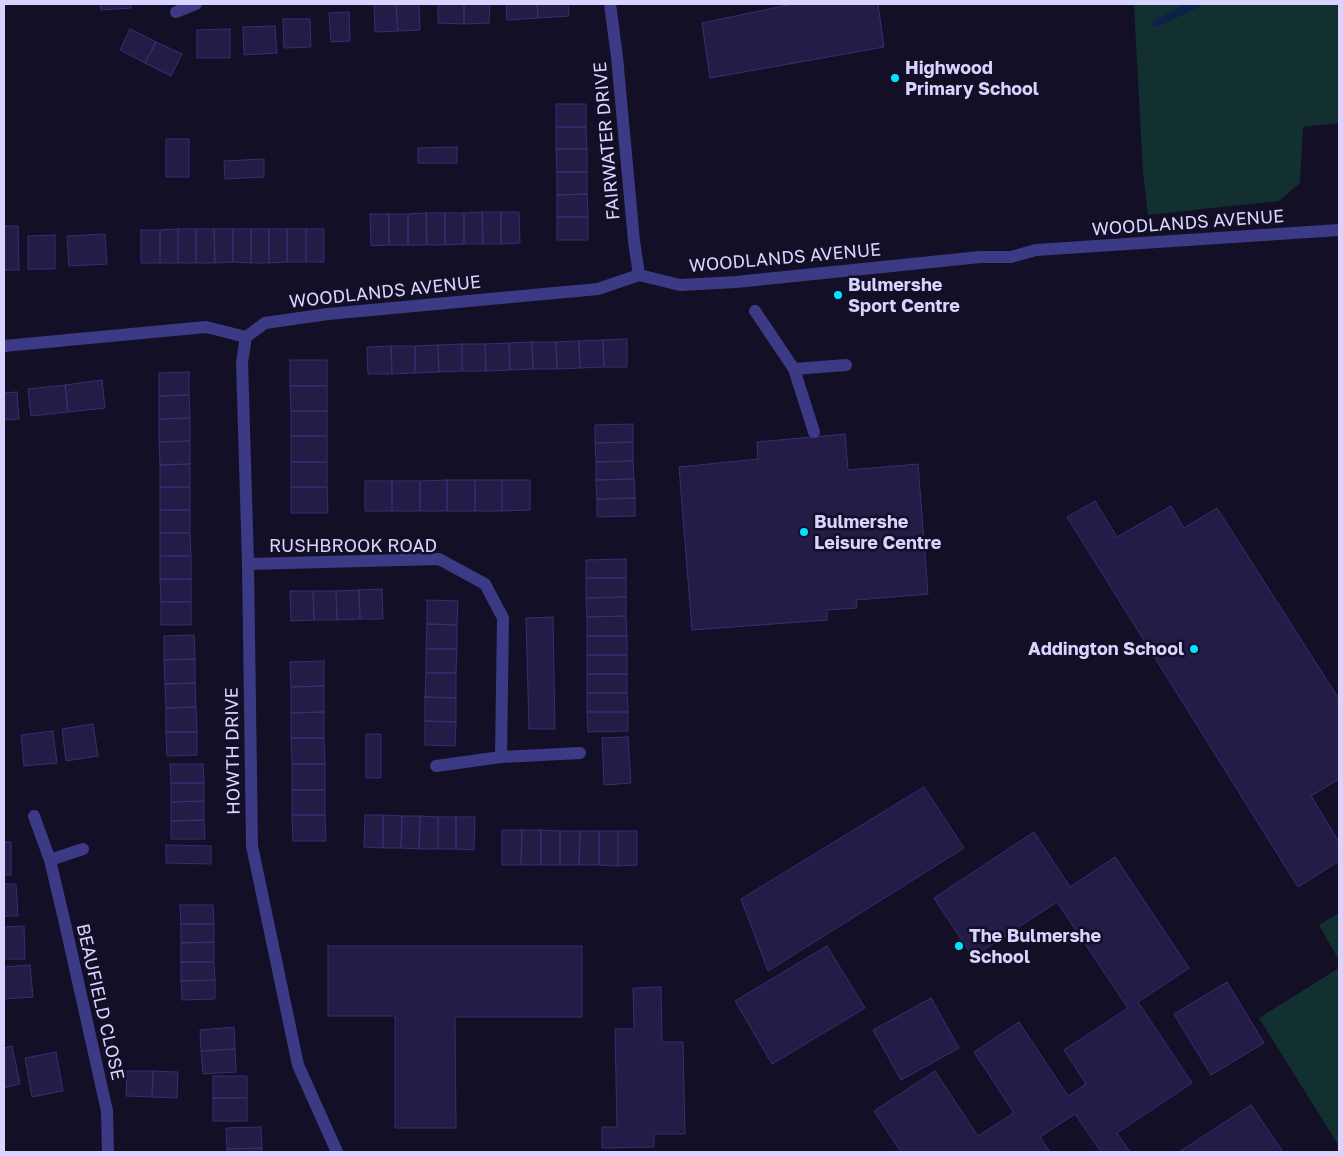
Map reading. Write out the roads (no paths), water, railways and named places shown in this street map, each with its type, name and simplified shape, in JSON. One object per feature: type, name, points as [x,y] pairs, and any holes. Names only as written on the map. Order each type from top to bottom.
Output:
[{"type":"street","points":[[176,12],[196,4]]},
{"type":"street","name":"FAIRWATER DRIVE","points":[[610,4],[639,275]]},
{"type":"street","name":"WOODLANDS AVENUE","points":[[246,337],[265,322],[336,313],[598,289],[639,275],[680,285],[736,282],[980,258],[1011,257],[1036,250],[1339,230]]},
{"type":"street","points":[[755,311],[794,369],[814,432]]},
{"type":"street","points":[[4,346],[206,327],[246,337]]},
{"type":"street","name":"HOWTH DRIVE","points":[[246,337],[242,362],[248,564],[252,846],[298,1065],[337,1152]]},
{"type":"street","points":[[794,369],[846,365]]},
{"type":"street","name":"RUSHBROOK ROAD","points":[[248,564],[438,559],[485,584],[503,618],[501,757]]},
{"type":"street","points":[[436,766],[501,757],[580,753]]},
{"type":"street","name":"BEAUFIELD CLOSE","points":[[34,816],[50,860],[107,1111],[108,1152]]},
{"type":"street","points":[[50,860],[83,849]]},
{"type":"waterway","points":[[1157,23],[1196,4]]},
{"type":"place","name":"Highwood Primary School","points":[[895,78]]},
{"type":"place","name":"Bulmershe Sport Centre","points":[[838,295]]},
{"type":"place","name":"Bulmershe Leisure Centre","points":[[804,532]]},
{"type":"place","name":"Addington School","points":[[1194,649]]},
{"type":"place","name":"The Bulmershe School","points":[[959,946]]}]
